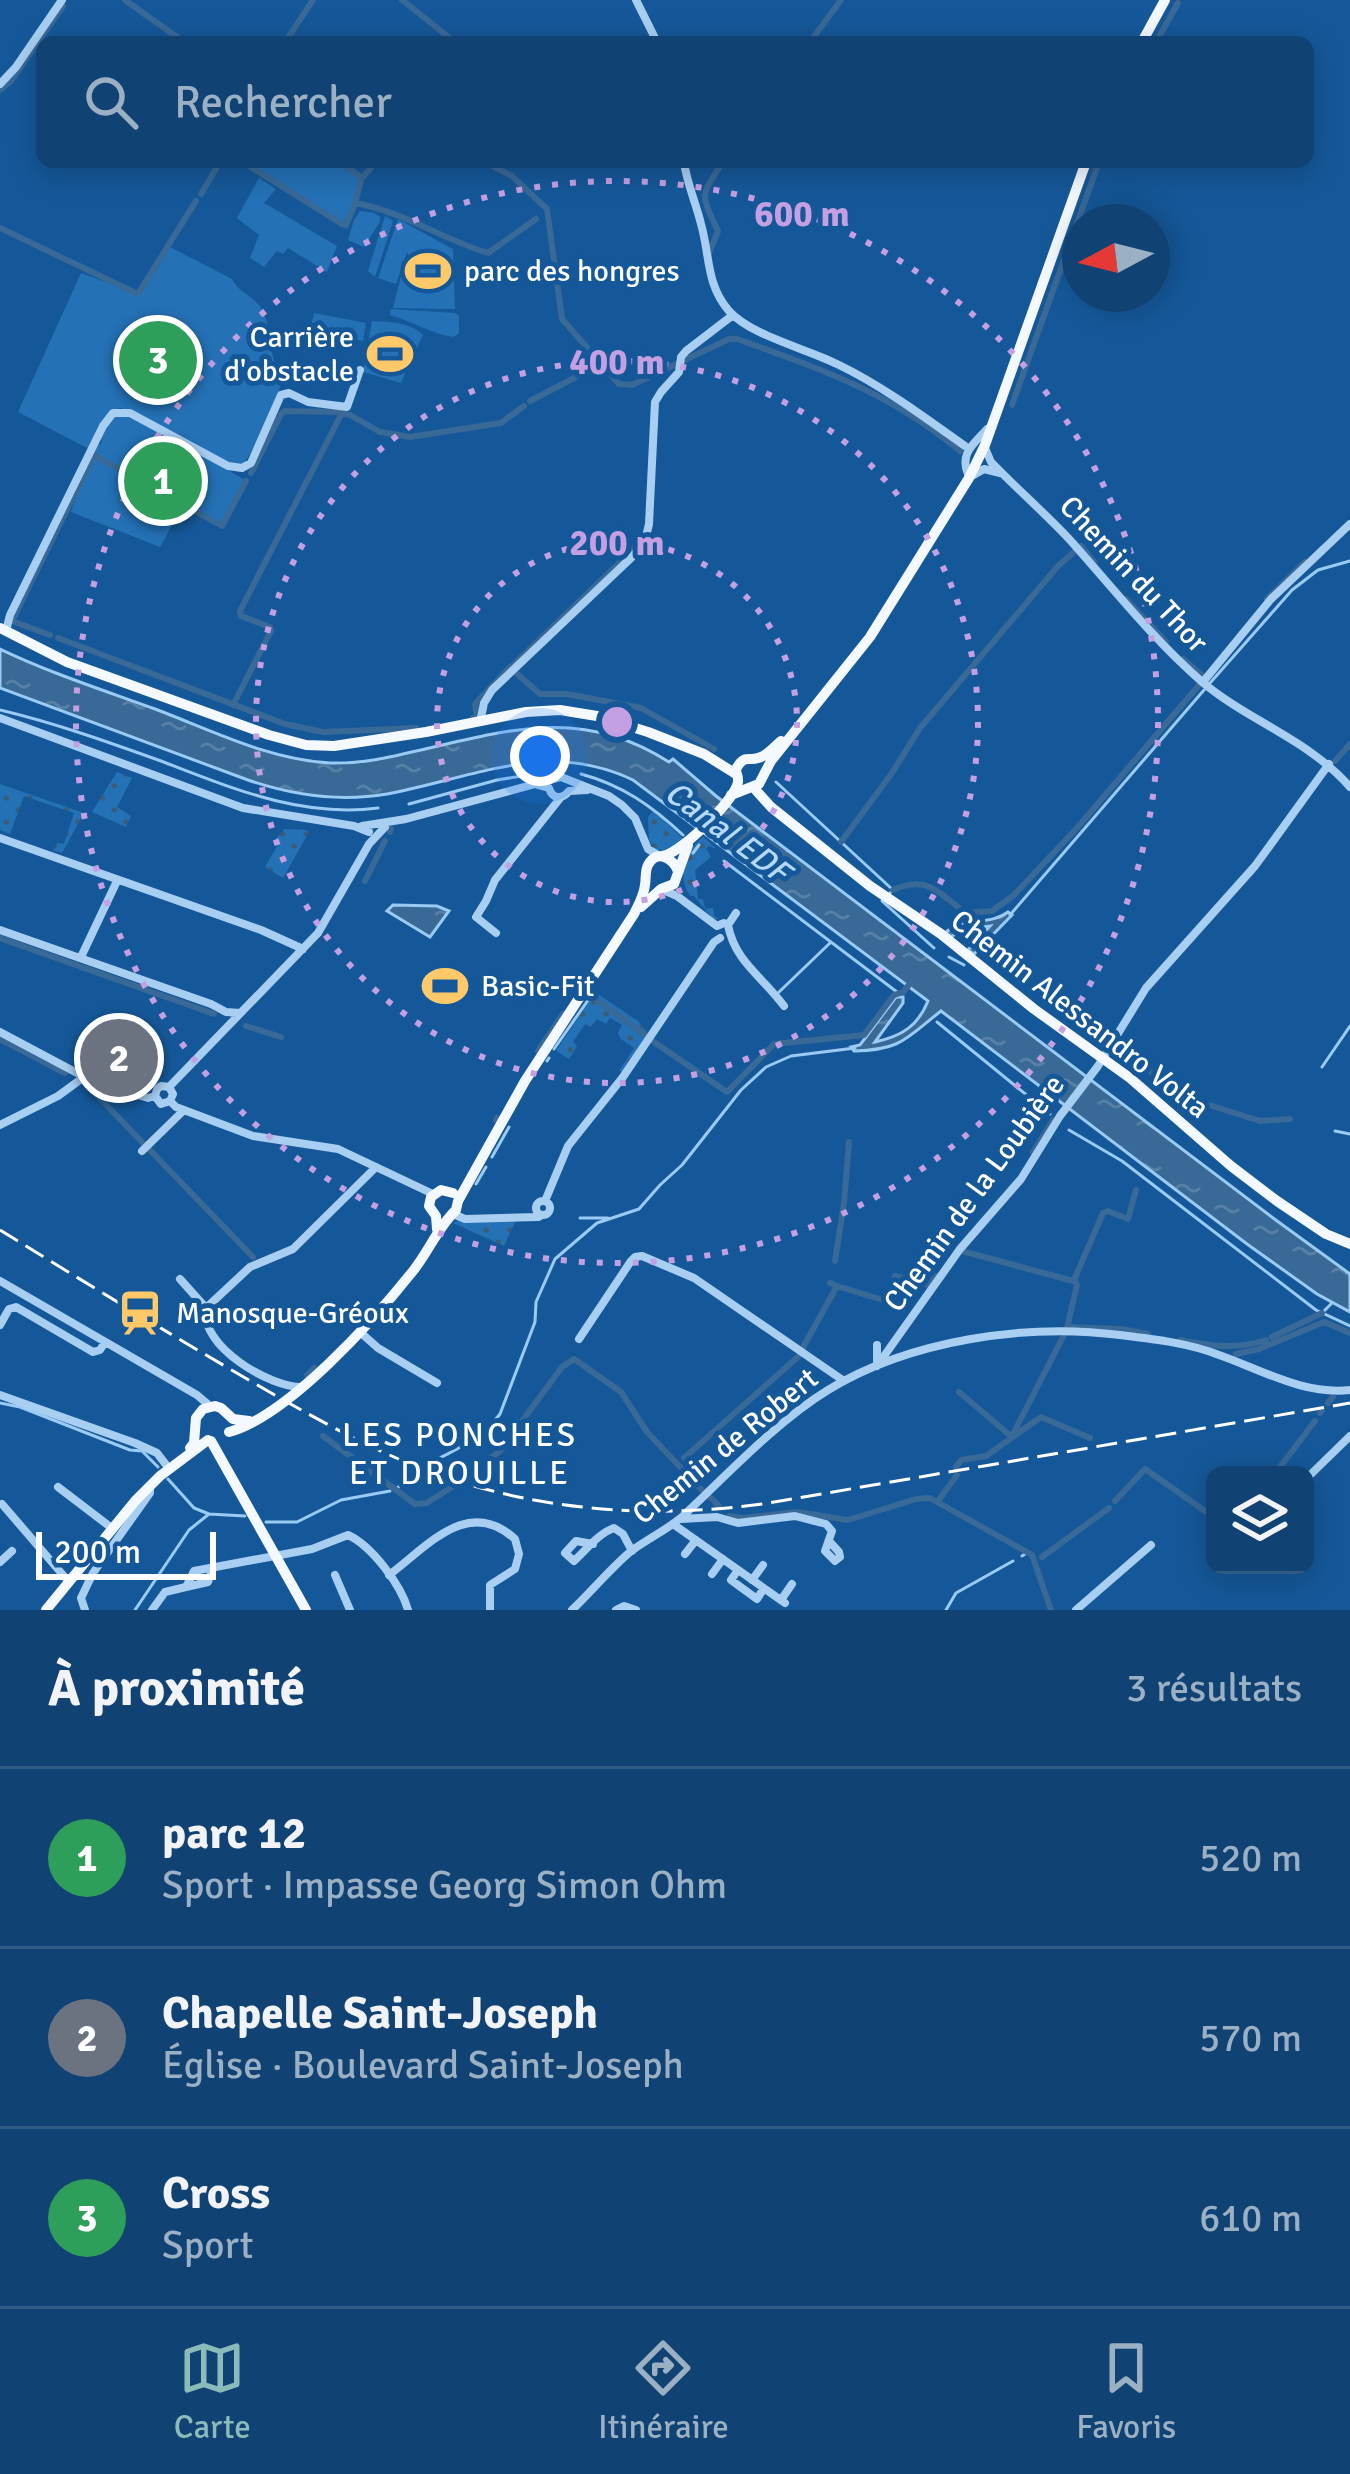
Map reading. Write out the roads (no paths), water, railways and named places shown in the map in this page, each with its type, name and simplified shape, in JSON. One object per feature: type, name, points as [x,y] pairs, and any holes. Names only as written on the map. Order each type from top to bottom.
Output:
[{"type":"main road","points":[[1145,36],[1165,0]]},
{"type":"main road","points":[[967,479],[992,423],[1084,168]]},
{"type":"main road","points":[[136,1500],[217,1438],[289,1399],[415,1269],[525,1081],[634,914],[651,861],[689,842],[750,780],[857,654],[967,479],[992,423]]},
{"type":"main road","points":[[2,628],[73,664],[300,744],[339,745],[544,710],[590,714],[648,731],[750,780]]},
{"type":"main road","points":[[704,754],[730,761],[764,755],[804,719]]},
{"type":"main road","points":[[748,760],[761,764],[750,780]]},
{"type":"main road","points":[[748,760],[750,780]]},
{"type":"main road","name":"Chemin Alessandro Volta","points":[[750,780],[784,817],[877,892],[941,934],[1262,1189],[1315,1227],[1350,1244]]},
{"type":"main road","points":[[634,914],[661,889],[674,884],[689,842]]},
{"type":"main road","points":[[662,856],[674,861],[678,873]]},
{"type":"main road","points":[[646,874],[652,886],[661,889]]},
{"type":"main road","points":[[441,1190],[449,1208],[430,1210],[431,1198],[441,1190]]},
{"type":"main road","points":[[46,1610],[148,1482],[189,1450],[204,1410],[221,1408],[240,1421],[255,1421]]},
{"type":"main road","points":[[230,1417],[217,1438],[226,1469],[304,1610]]},
{"type":"main road","points":[[196,1429],[217,1438]]},
{"type":"street","points":[[37,36],[62,0]]},
{"type":"street","points":[[636,0],[654,36]]},
{"type":"street","points":[[0,84],[36,38]]},
{"type":"street","points":[[686,168],[703,229],[708,269],[718,295],[733,315],[842,367],[969,449]]},
{"type":"street","points":[[480,722],[492,690],[645,541],[655,402],[679,372],[686,351],[733,315]]},
{"type":"street","points":[[2,628],[111,415],[128,412],[228,466],[242,468],[251,463],[281,395],[347,407],[360,370]]},
{"type":"street","points":[[992,423],[969,449],[964,461],[967,479],[986,469],[1002,474]]},
{"type":"street","name":"Chemin du Thor","points":[[986,445],[989,459],[1002,474],[1059,528],[1163,645],[1216,692],[1329,764],[1350,787]]},
{"type":"street","points":[[1204,683],[1271,599],[1350,524]]},
{"type":"street","points":[[0,718],[243,808],[373,832]]},
{"type":"street","name":"Chemin de la Loubière","points":[[877,1366],[960,1250],[1021,1179],[1153,979],[1255,866],[1329,764]]},
{"type":"street","points":[[155,1096],[303,949],[328,918],[373,832],[391,823],[537,784],[595,791],[628,810],[648,849],[662,856]]},
{"type":"street","points":[[496,933],[476,918],[494,880],[551,808],[558,789]]},
{"type":"street","points":[[628,810],[642,844],[646,874]]},
{"type":"street","points":[[0,838],[262,930],[303,949]]},
{"type":"street","points":[[678,873],[692,907]]},
{"type":"street","points":[[81,957],[117,881]]},
{"type":"street","points":[[661,889],[692,907],[721,933],[784,1006]]},
{"type":"street","points":[[449,1208],[465,1219],[541,1216],[536,1207],[545,1201],[568,1147],[623,1078],[736,913]]},
{"type":"street","points":[[0,930],[226,1012],[240,1013]]},
{"type":"street","points":[[226,1012],[228,1025]]},
{"type":"street","points":[[0,1032],[84,1077],[148,1098],[155,1096]]},
{"type":"street","points":[[0,1125],[84,1077]]},
{"type":"street","points":[[155,1096],[161,1104],[170,1101],[169,1087]]},
{"type":"street","points":[[170,1101],[257,1137],[334,1148],[431,1198]]},
{"type":"street","points":[[145,1148],[184,1110]]},
{"type":"street","points":[[304,1386],[285,1385],[227,1353],[204,1319],[206,1308],[248,1269],[291,1251],[378,1168]]},
{"type":"street","points":[[579,1340],[632,1261],[642,1256],[701,1282],[844,1381]]},
{"type":"street","points":[[180,1279],[206,1308]]},
{"type":"street","points":[[0,1281],[197,1395],[204,1410]]},
{"type":"street","points":[[0,1325],[8,1310],[16,1307],[93,1352],[105,1342]]},
{"type":"street","points":[[359,1331],[437,1383]]},
{"type":"street","name":"Chemin de Robert","points":[[572,1610],[632,1551],[676,1521],[801,1409],[844,1381],[921,1351],[975,1339],[1120,1335],[1217,1354],[1300,1386],[1350,1390]]},
{"type":"street","points":[[338,1352],[361,1342],[374,1345]]},
{"type":"street","points":[[877,1345],[877,1366]]},
{"type":"street","points":[[285,1385],[289,1399]]},
{"type":"street","points":[[0,1395],[135,1443],[158,1453],[167,1466]]},
{"type":"street","points":[[1314,1471],[1350,1436]]},
{"type":"street","points":[[85,1610],[81,1598],[88,1580],[150,1493],[150,1486]]},
{"type":"street","points":[[58,1487],[113,1529]]},
{"type":"street","points":[[2,1504],[69,1582]]},
{"type":"street","points":[[676,1521],[717,1517],[738,1523],[795,1516],[829,1526],[826,1552],[835,1561]]},
{"type":"street","points":[[389,1575],[460,1523],[480,1521],[515,1539],[519,1554],[513,1571],[490,1586],[490,1610]]},
{"type":"street","points":[[676,1521],[764,1588],[796,1598]]},
{"type":"street","points":[[593,1544],[614,1528],[632,1551]]},
{"type":"street","points":[[152,1610],[165,1592],[185,1587],[194,1572],[316,1547],[348,1535],[362,1543],[401,1589],[408,1610]]},
{"type":"street","points":[[686,1554],[696,1540]]},
{"type":"street","points":[[1076,1610],[1151,1545]]},
{"type":"street","points":[[0,1562],[12,1551]]},
{"type":"street","points":[[712,1574],[722,1559]]},
{"type":"street","points":[[752,1580],[763,1565]]},
{"type":"street","points":[[738,1570],[731,1580],[757,1599],[764,1588]]},
{"type":"street","points":[[335,1575],[350,1610]]},
{"type":"street","points":[[616,1610],[624,1606],[635,1610]]},
{"type":"water","name":"Canal EDF","points":[[0,649],[241,743],[307,761],[365,761],[486,735],[547,728],[607,734],[669,762],[673,759],[1350,1274],[1350,1312],[1247,1244],[941,1011],[893,1045],[854,1051],[851,1047],[860,1045],[896,997],[903,997],[903,1003],[875,1042],[908,1029],[928,1001],[633,780],[602,768],[540,762],[369,796],[316,796],[282,790],[0,688]]},
{"type":"water","points":[[393,905],[437,906],[449,911],[430,937],[387,911]]},
{"type":"water","points":[[1008,912],[1012,915],[974,954],[968,950],[990,926],[961,930],[951,937],[945,933],[960,925]]},
{"type":"waterway","points":[[125,0],[176,36]]},
{"type":"waterway","points":[[289,36],[313,0]]},
{"type":"waterway","points":[[402,0],[447,36]]},
{"type":"waterway","points":[[814,36],[841,0]]},
{"type":"waterway","points":[[1159,36],[1178,3]]},
{"type":"waterway","points":[[42,36],[63,6]]},
{"type":"waterway","points":[[0,90],[36,45]]},
{"type":"waterway","points":[[201,194],[216,168]]},
{"type":"waterway","points":[[253,168],[342,224],[346,225],[355,204],[361,204],[488,253],[536,219]]},
{"type":"waterway","points":[[348,168],[362,178],[371,168]]},
{"type":"waterway","points":[[497,168],[547,209],[562,319],[619,384],[632,385],[737,339],[880,398],[960,451]]},
{"type":"waterway","points":[[709,253],[718,231],[705,195],[719,168]]},
{"type":"waterway","points":[[1012,405],[1097,168]]},
{"type":"waterway","points":[[355,204],[361,179]]},
{"type":"waterway","points":[[0,228],[138,294],[196,201]]},
{"type":"waterway","points":[[530,401],[601,364]]},
{"type":"waterway","points":[[251,473],[285,411],[337,412],[380,432],[410,437],[501,423],[524,406]]},
{"type":"waterway","points":[[233,705],[271,631],[241,616],[240,611],[342,413]]},
{"type":"waterway","points":[[50,635],[12,621],[94,455],[222,526],[246,481]]},
{"type":"waterway","points":[[510,668],[637,546]]},
{"type":"waterway","points":[[1081,546],[1094,562]]},
{"type":"waterway","points":[[841,842],[920,728],[1074,552]]},
{"type":"waterway","points":[[1210,683],[1292,590],[1318,570],[1350,561]]},
{"type":"waterway","points":[[1267,599],[1305,562]]},
{"type":"waterway","points":[[1126,599],[1166,642]]},
{"type":"waterway","points":[[58,638],[285,724],[323,732],[416,728]]},
{"type":"waterway","points":[[1183,659],[1203,676]]},
{"type":"waterway","points":[[473,718],[477,716],[475,704],[510,667]]},
{"type":"waterway","points":[[515,672],[540,694],[567,694],[641,708],[714,749]]},
{"type":"waterway","points":[[893,890],[924,885],[966,913],[992,911],[1013,896],[1077,828],[1199,685]]},
{"type":"waterway","points":[[1010,915],[1204,690]]},
{"type":"waterway","points":[[0,710],[267,798],[321,809],[378,808]]},
{"type":"waterway","points":[[1335,761],[1350,744]]},
{"type":"waterway","points":[[409,804],[546,772]]},
{"type":"waterway","points":[[581,774],[636,798],[683,835]]},
{"type":"waterway","points":[[776,782],[893,890],[890,893]]},
{"type":"waterway","points":[[365,881],[385,841]]},
{"type":"waterway","points":[[693,853],[699,845]]},
{"type":"waterway","points":[[724,861],[897,992]]},
{"type":"waterway","points":[[882,901],[934,948]]},
{"type":"waterway","points":[[0,938],[214,1014]]},
{"type":"waterway","points":[[779,992],[830,943]]},
{"type":"waterway","points":[[949,957],[964,965]]},
{"type":"waterway","points":[[654,1042],[727,1092],[774,1044],[864,1035],[894,995],[908,986]]},
{"type":"waterway","points":[[589,994],[645,1035]]},
{"type":"waterway","points":[[554,1049],[591,996]]},
{"type":"waterway","points":[[538,1051],[563,1014]]},
{"type":"waterway","points":[[937,1022],[1050,1114]]},
{"type":"waterway","points":[[246,1026],[281,1037]]},
{"type":"waterway","points":[[1322,1067],[1350,1026]]},
{"type":"waterway","points":[[0,1039],[65,1073]]},
{"type":"waterway","points":[[426,1465],[476,1437],[500,1414],[555,1259],[597,1223],[639,1209],[766,1067],[791,1056],[855,1048]]},
{"type":"waterway","points":[[1118,1048],[1129,1051],[1168,1088],[1187,1098],[1260,1121],[1290,1119]]},
{"type":"waterway","points":[[88,1086],[253,1257]]},
{"type":"waterway","points":[[1033,1152],[1053,1120]]},
{"type":"waterway","points":[[492,1157],[509,1127]]},
{"type":"waterway","points":[[1069,1130],[1122,1161],[1316,1310],[1350,1326]]},
{"type":"waterway","points":[[1335,1131],[1350,1134]]},
{"type":"waterway","points":[[835,1261],[849,1142]]},
{"type":"waterway","points":[[476,1184],[486,1167]]},
{"type":"waterway","points":[[1067,1328],[1077,1285],[1074,1280],[1103,1213],[1128,1219],[1136,1190]]},
{"type":"waterway","points":[[580,1218],[608,1218]]},
{"type":"waterway","points":[[962,1251],[1073,1281]]},
{"type":"waterway","points":[[888,1297],[895,1276],[929,1285],[936,1276]]},
{"type":"waterway","points":[[801,1351],[837,1286],[830,1283]]},
{"type":"waterway","points":[[837,1286],[886,1301]]},
{"type":"waterway","points":[[1323,1312],[1332,1303]]},
{"type":"waterway","points":[[1272,1337],[1322,1313]]},
{"type":"waterway","points":[[1236,1354],[1324,1322],[1350,1333]]},
{"type":"waterway","points":[[1067,1327],[1148,1334]]},
{"type":"waterway","points":[[1011,1438],[1064,1335]]},
{"type":"waterway","points":[[1180,1340],[1223,1346],[1266,1340]]},
{"type":"waterway","points":[[684,1458],[800,1355]]},
{"type":"waterway","points":[[462,1480],[500,1451],[562,1367],[574,1359],[621,1392],[647,1432],[702,1490]]},
{"type":"waterway","points":[[307,1375],[314,1368]]},
{"type":"waterway","points":[[959,1392],[1012,1437]]},
{"type":"waterway","points":[[1328,1403],[1333,1397]]},
{"type":"waterway","points":[[0,1403],[142,1451],[158,1467]]},
{"type":"waterway","points":[[956,1467],[961,1460],[986,1456],[1041,1417],[1090,1438]]},
{"type":"waterway","points":[[1281,1466],[1315,1421]]},
{"type":"waterway","points":[[323,1436],[415,1504],[427,1503],[458,1483]]},
{"type":"waterway","points":[[1115,1501],[1145,1469],[1206,1512]]},
{"type":"waterway","points":[[397,1488],[419,1473]]},
{"type":"waterway","points":[[938,1501],[957,1475]]},
{"type":"waterway","points":[[168,1479],[194,1508],[209,1514]]},
{"type":"waterway","points":[[266,1522],[297,1522],[341,1500],[390,1491]]},
{"type":"waterway","points":[[710,1497],[719,1506]]},
{"type":"waterway","points":[[729,1516],[797,1512],[848,1520],[930,1498],[1032,1555],[1051,1610]]},
{"type":"waterway","points":[[1042,1557],[1109,1508]]},
{"type":"waterway","points":[[135,1610],[189,1530],[209,1514],[245,1516]]},
{"type":"waterway","points":[[1022,1556],[1028,1552]]},
{"type":"waterway","points":[[946,1610],[956,1593],[1013,1561]]},
{"type":"railway","points":[[0,1230],[235,1372],[381,1451],[474,1486],[582,1507],[654,1511],[763,1504],[1350,1403]]},
{"type":"place","name":"parc des hongres","points":[[428,271]]},
{"type":"place","name":"Carrière d'obstacle","points":[[390,354]]},
{"type":"place","name":"Cross","points":[[158,360]]},
{"type":"place","name":"parc 12","points":[[163,481]]},
{"type":"place","name":"Basic-Fit","points":[[445,986]]},
{"type":"place","name":"Chapelle Saint-Joseph","points":[[119,1058]]},
{"type":"place","name":"Manosque-Gréoux","points":[[140,1313]]},
{"type":"district","name":"LES PONCHES ET DROUILLE","points":[[460,1453]]}]
